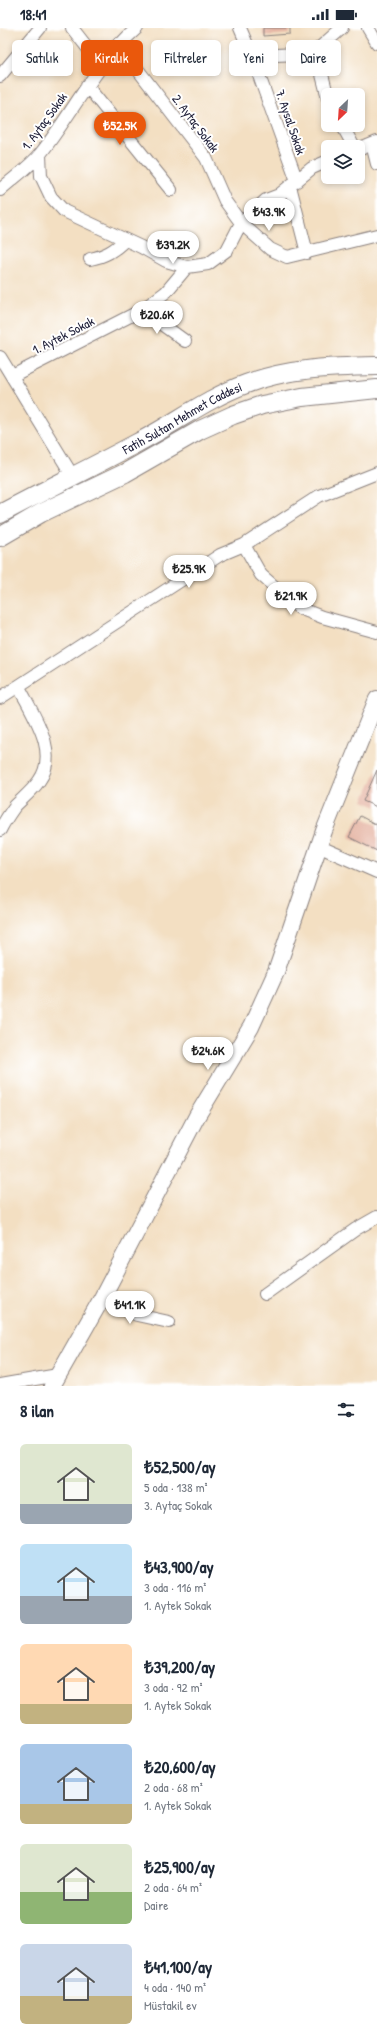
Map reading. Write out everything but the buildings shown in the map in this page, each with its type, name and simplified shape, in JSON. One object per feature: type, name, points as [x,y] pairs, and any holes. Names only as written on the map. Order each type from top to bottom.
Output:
[{"type":"main road","name":"Fatih Sultan Mehmet Caddesi","points":[[0,514],[138,443],[209,402],[246,384],[284,374],[326,367],[377,366]]},
{"type":"main road","name":"Fatih Sultan Mehmet Caddesi","points":[[0,537],[41,513],[125,474],[200,430],[233,415],[262,405],[302,397],[377,389]]},
{"type":"street","points":[[0,76],[40,28]]},
{"type":"street","points":[[72,28],[81,40]]},
{"type":"street","name":"1. Aytaç Sokak","points":[[122,40],[136,28]]},
{"type":"street","name":"7. Aysal Sokak","points":[[240,28],[245,40]]},
{"type":"street","points":[[328,40],[342,28]]},
{"type":"street","points":[[368,28],[377,43]]},
{"type":"street","name":"1. Aytaç Sokak","points":[[0,190],[40,155],[94,76]]},
{"type":"street","name":"2. Aytaç Sokak","points":[[143,76],[206,158],[225,201],[241,224],[270,249],[287,257],[307,253]]},
{"type":"street","name":"7. Aysal Sokak","points":[[258,76],[293,184],[307,253]]},
{"type":"street","points":[[322,76],[325,88]]},
{"type":"street","points":[[87,86],[171,190]]},
{"type":"street","points":[[374,143],[377,164]]},
{"type":"street","points":[[40,155],[41,176],[51,198],[64,211],[166,261],[187,267],[208,264],[227,250],[241,224],[266,200],[280,195],[312,168],[321,164]]},
{"type":"street","points":[[307,253],[377,235]]},
{"type":"street","points":[[90,259],[102,256],[114,250],[125,240]]},
{"type":"street","name":"1. Aytek Sokak","points":[[12,376],[142,310],[166,292],[187,267]]},
{"type":"street","points":[[142,310],[185,341]]},
{"type":"street","points":[[0,357],[72,476]]},
{"type":"street","points":[[0,698],[220,555],[244,545],[319,496],[377,473]]},
{"type":"street","points":[[244,545],[261,575],[299,608],[322,617],[377,632]]},
{"type":"street","points":[[0,830],[15,806],[39,782],[46,768],[48,754],[40,731],[19,687]]},
{"type":"street","points":[[0,1385],[55,1380],[102,1298],[197,1116],[251,1027],[276,972],[318,846],[377,699]]},
{"type":"street","points":[[355,754],[362,750],[377,721]]},
{"type":"street","points":[[318,846],[377,872]]},
{"type":"street","points":[[265,1294],[356,1229],[377,1217]]},
{"type":"street","points":[[102,1298],[137,1315],[169,1322]]}]
